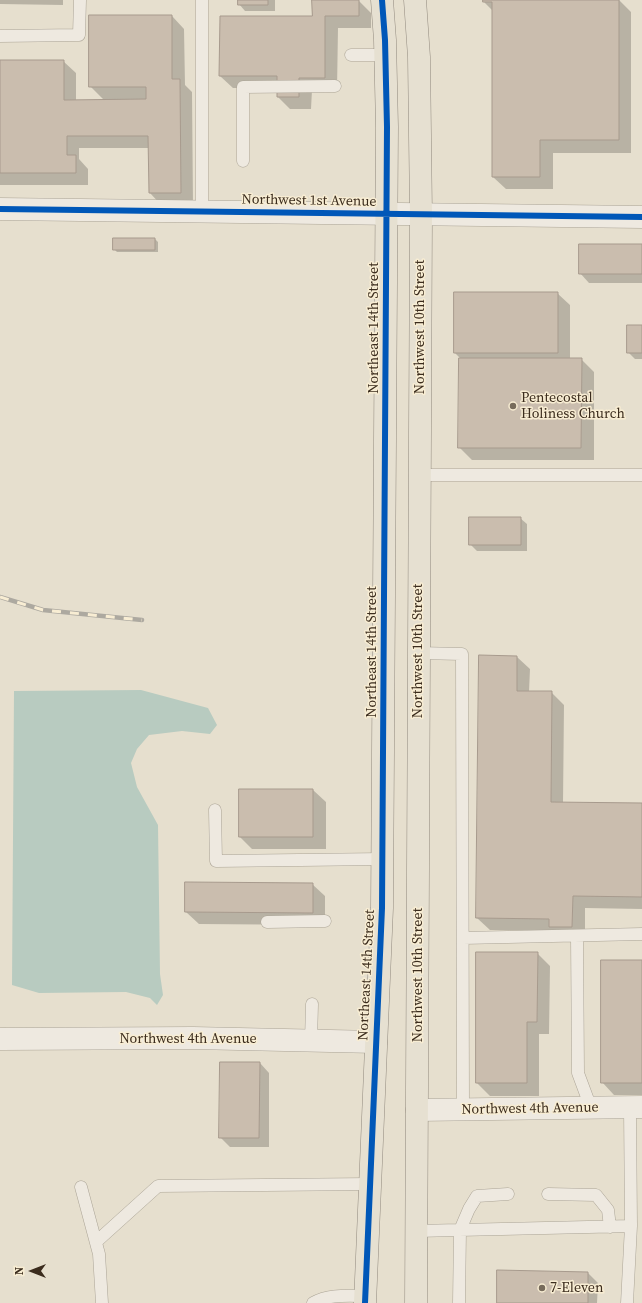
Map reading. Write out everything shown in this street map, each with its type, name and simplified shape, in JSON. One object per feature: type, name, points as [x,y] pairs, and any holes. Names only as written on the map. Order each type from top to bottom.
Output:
[{"type":"main road","name":"Northeast 14th Street","points":[[365,1300],[381,938],[383,859],[387,127],[382,0]]},
{"type":"main road","name":"Northwest 10th Street","points":[[415,0],[419,57],[421,214],[416,1303]]},
{"type":"main road","points":[[419,57],[423,0]]},
{"type":"street","name":"Northwest 1st Avenue","points":[[0,210],[642,217]]},
{"type":"street","name":"Northwest 4th Avenue","points":[[0,1039],[193,1038],[376,1042]]},
{"type":"street","name":"Northwest 4th Avenue","points":[[417,1110],[636,1107]]},
{"type":"lane","points":[[0,36],[79,35],[80,0]]},
{"type":"lane","points":[[202,0],[202,212]]},
{"type":"lane","points":[[351,55],[385,55]]},
{"type":"lane","points":[[243,161],[243,87],[335,86]]},
{"type":"lane","points":[[419,475],[642,475]]},
{"type":"lane","points":[[418,653],[462,654],[463,1110]]},
{"type":"lane","points":[[215,810],[216,861],[383,859]]},
{"type":"lane","points":[[267,922],[325,921]]},
{"type":"lane","points":[[463,938],[642,934]]},
{"type":"lane","points":[[577,936],[578,1073],[591,1108]]},
{"type":"lane","points":[[311,1041],[312,1004]]},
{"type":"lane","points":[[627,1303],[636,1107]]},
{"type":"lane","points":[[96,1242],[158,1186],[370,1184]]},
{"type":"lane","points":[[81,1187],[99,1254],[102,1303]]},
{"type":"lane","points":[[459,1303],[460,1230],[469,1209],[478,1196],[508,1194]]},
{"type":"lane","points":[[548,1194],[596,1195],[608,1210],[610,1227]]},
{"type":"lane","points":[[416,1231],[630,1226]]},
{"type":"lane","points":[[313,1303],[320,1299],[331,1297],[365,1300]]},
{"type":"shaded area","points":[[141,690],[208,708],[217,725],[210,734],[182,731],[149,735],[137,749],[131,763],[137,787],[158,825],[160,974],[163,995],[157,1005],[150,998],[126,992],[39,993],[12,985],[14,691]]},
{"type":"building","points":[[238,0],[268,0],[268,5],[238,5]]},
{"type":"building","points":[[312,0],[359,0],[359,16],[325,16],[325,78],[299,78],[299,97],[277,97],[277,76],[219,76],[220,16],[312,16]]},
{"type":"building","points":[[483,0],[619,0],[619,140],[540,140],[540,177],[492,177],[492,2],[483,2]]},
{"type":"building","points":[[89,15],[172,15],[172,79],[180,79],[181,193],[149,193],[148,136],[67,136],[67,155],[76,155],[76,173],[0,173],[0,60],[64,60],[64,100],[146,99],[146,87],[89,87]]},
{"type":"building","points":[[113,238],[155,238],[155,250],[113,250]]},
{"type":"building","points":[[579,244],[642,244],[642,274],[579,274]]},
{"type":"building","points":[[454,292],[558,292],[558,353],[454,353]]},
{"type":"building","points":[[627,325],[642,325],[642,353],[627,353]]},
{"type":"building","points":[[459,358],[582,358],[581,448],[458,448]]},
{"type":"building","points":[[469,517],[521,517],[521,545],[469,545]]},
{"type":"building","points":[[479,655],[517,656],[517,691],[552,691],[551,802],[642,803],[642,897],[573,896],[572,927],[549,927],[549,919],[476,918]]},
{"type":"building","points":[[239,789],[313,789],[313,837],[239,837]]},
{"type":"building","points":[[185,882],[313,883],[313,913],[185,912]]},
{"type":"building","points":[[476,952],[538,952],[537,1022],[527,1022],[527,1083],[476,1083]]},
{"type":"building","points":[[601,960],[642,960],[642,1083],[601,1083]]},
{"type":"building","points":[[220,1062],[260,1062],[259,1138],[219,1138]]},
{"type":"building","name":"7-Eleven","points":[[497,1270],[588,1272],[588,1303],[497,1303]]},
{"type":"railway","points":[[0,597],[43,610],[142,620]]},
{"type":"cycle path","points":[[365,1303],[382,908],[387,127],[385,40],[382,0]]},
{"type":"cycle path","points":[[0,209],[642,217]]},
{"type":"place","name":"Pentecostal Holiness Church","points":[[513,406]]},
{"type":"place","name":"7-Eleven","points":[[542,1288]]}]
